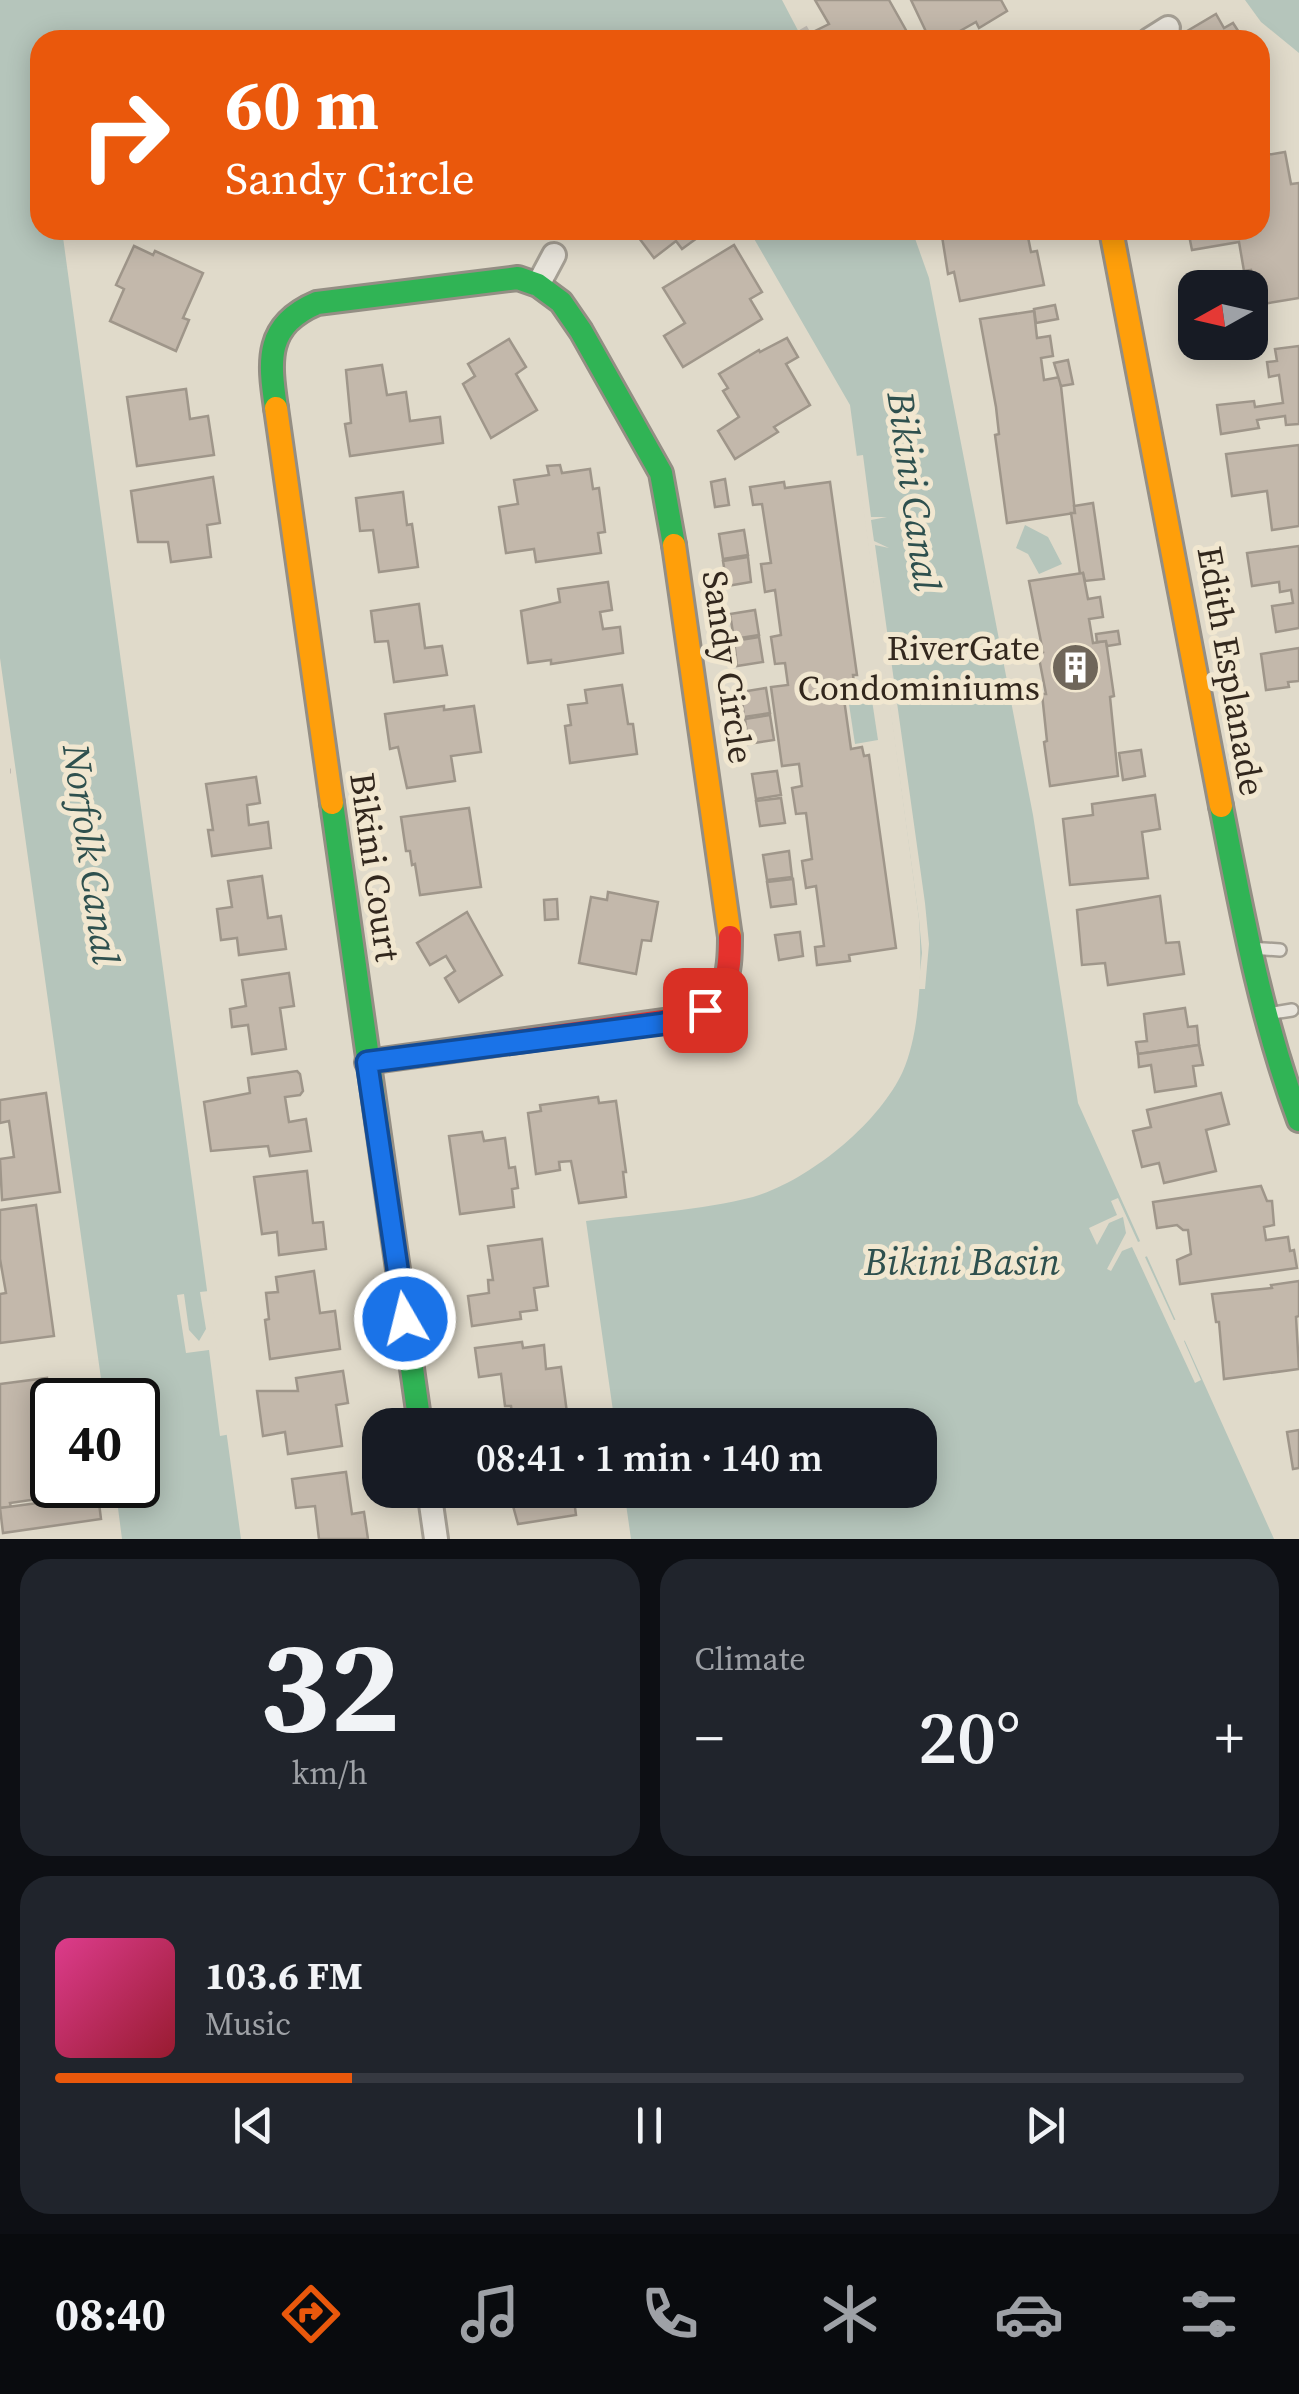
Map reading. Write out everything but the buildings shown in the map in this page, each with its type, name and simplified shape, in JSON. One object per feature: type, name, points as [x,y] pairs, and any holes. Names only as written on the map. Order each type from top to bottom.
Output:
[{"type":"street","name":"Edith Esplanade","points":[[1113,240],[1248,948],[1299,1120]]},
{"type":"street","points":[[538,285],[554,254]]},
{"type":"street","name":"Bikini Court","points":[[418,1408],[270,372],[270,350],[285,322],[299,310],[317,303],[492,279],[518,278],[538,285]]},
{"type":"street","name":"Sandy Circle","points":[[367,1062],[692,1017],[716,1000],[730,967],[730,927],[668,496],[653,454],[581,330],[560,302],[538,285]]},
{"type":"street","points":[[432,1508],[436,1539]]},
{"type":"lane","points":[[1248,948],[1280,950]]},
{"type":"lane","points":[[1265,1015],[1292,1010]]},
{"type":"water","name":"Norfolk Canal","points":[[0,0],[782,0],[798,30],[30,30],[30,240],[63,240],[241,1539],[122,1539],[118,1508],[160,1508],[160,1378],[101,1378],[0,658]]},
{"type":"water","points":[[1245,0],[1299,0],[1299,53],[1261,22]]},
{"type":"water","name":"Bikini Basin","points":[[755,240],[916,240],[929,278],[1033,815],[1078,1103],[1274,1539],[631,1539],[627,1508],[937,1508],[937,1408],[613,1408],[586,1221],[753,1197],[796,1178],[840,1148],[892,1091],[909,1055],[917,1017],[919,919],[850,405]]},
{"type":"water","points":[[1025,525],[1048,537],[1062,564],[1039,574],[1028,554],[1016,548]]},
{"type":"water","points":[[870,687],[878,740],[855,744],[847,691]]},
{"type":"pier","points":[[863,455],[871,517],[887,517],[871,520],[874,541],[889,548],[875,545],[925,903],[929,944],[925,989],[918,989],[922,953],[919,919],[879,627],[874,627],[869,588],[874,587],[856,456]]},
{"type":"pier","points":[[1118,1198],[1138,1242],[1143,1240],[1150,1255],[1145,1257],[1174,1320],[1179,1319],[1188,1338],[1184,1341],[1201,1380],[1195,1383],[1132,1247],[1122,1251],[1111,1271],[1107,1269],[1126,1233],[1123,1217],[1109,1223],[1097,1245],[1089,1228],[1117,1215],[1111,1201]]},
{"type":"pier","points":[[209,1291],[231,1434],[220,1436],[209,1350],[186,1353],[177,1295],[184,1294],[189,1330],[199,1341],[206,1329],[200,1292]]},
{"type":"traffic: fast","points":[[276,408],[274,346],[279,333],[300,312],[317,303],[518,278],[538,285],[561,302],[581,331],[661,473],[674,545]]},
{"type":"traffic: fast","points":[[332,803],[418,1408]]},
{"type":"traffic: fast","points":[[1221,806],[1263,1004],[1299,1120]]},
{"type":"traffic: slow","points":[[1113,240],[1221,806]]},
{"type":"traffic: slow","points":[[276,408],[332,803]]},
{"type":"traffic: slow","points":[[674,545],[730,937]]},
{"type":"traffic: jam","points":[[367,1062],[692,1017],[713,1000],[724,983],[730,937]]},
{"type":"place","name":"RiverGate Condominiums","points":[[1075,668]]},
{"type":"route","points":[[405,1319],[367,1062],[661,1024],[705,1010]]},
{"type":"water label","name":"Bikini Canal","points":[[914,491]]}]
